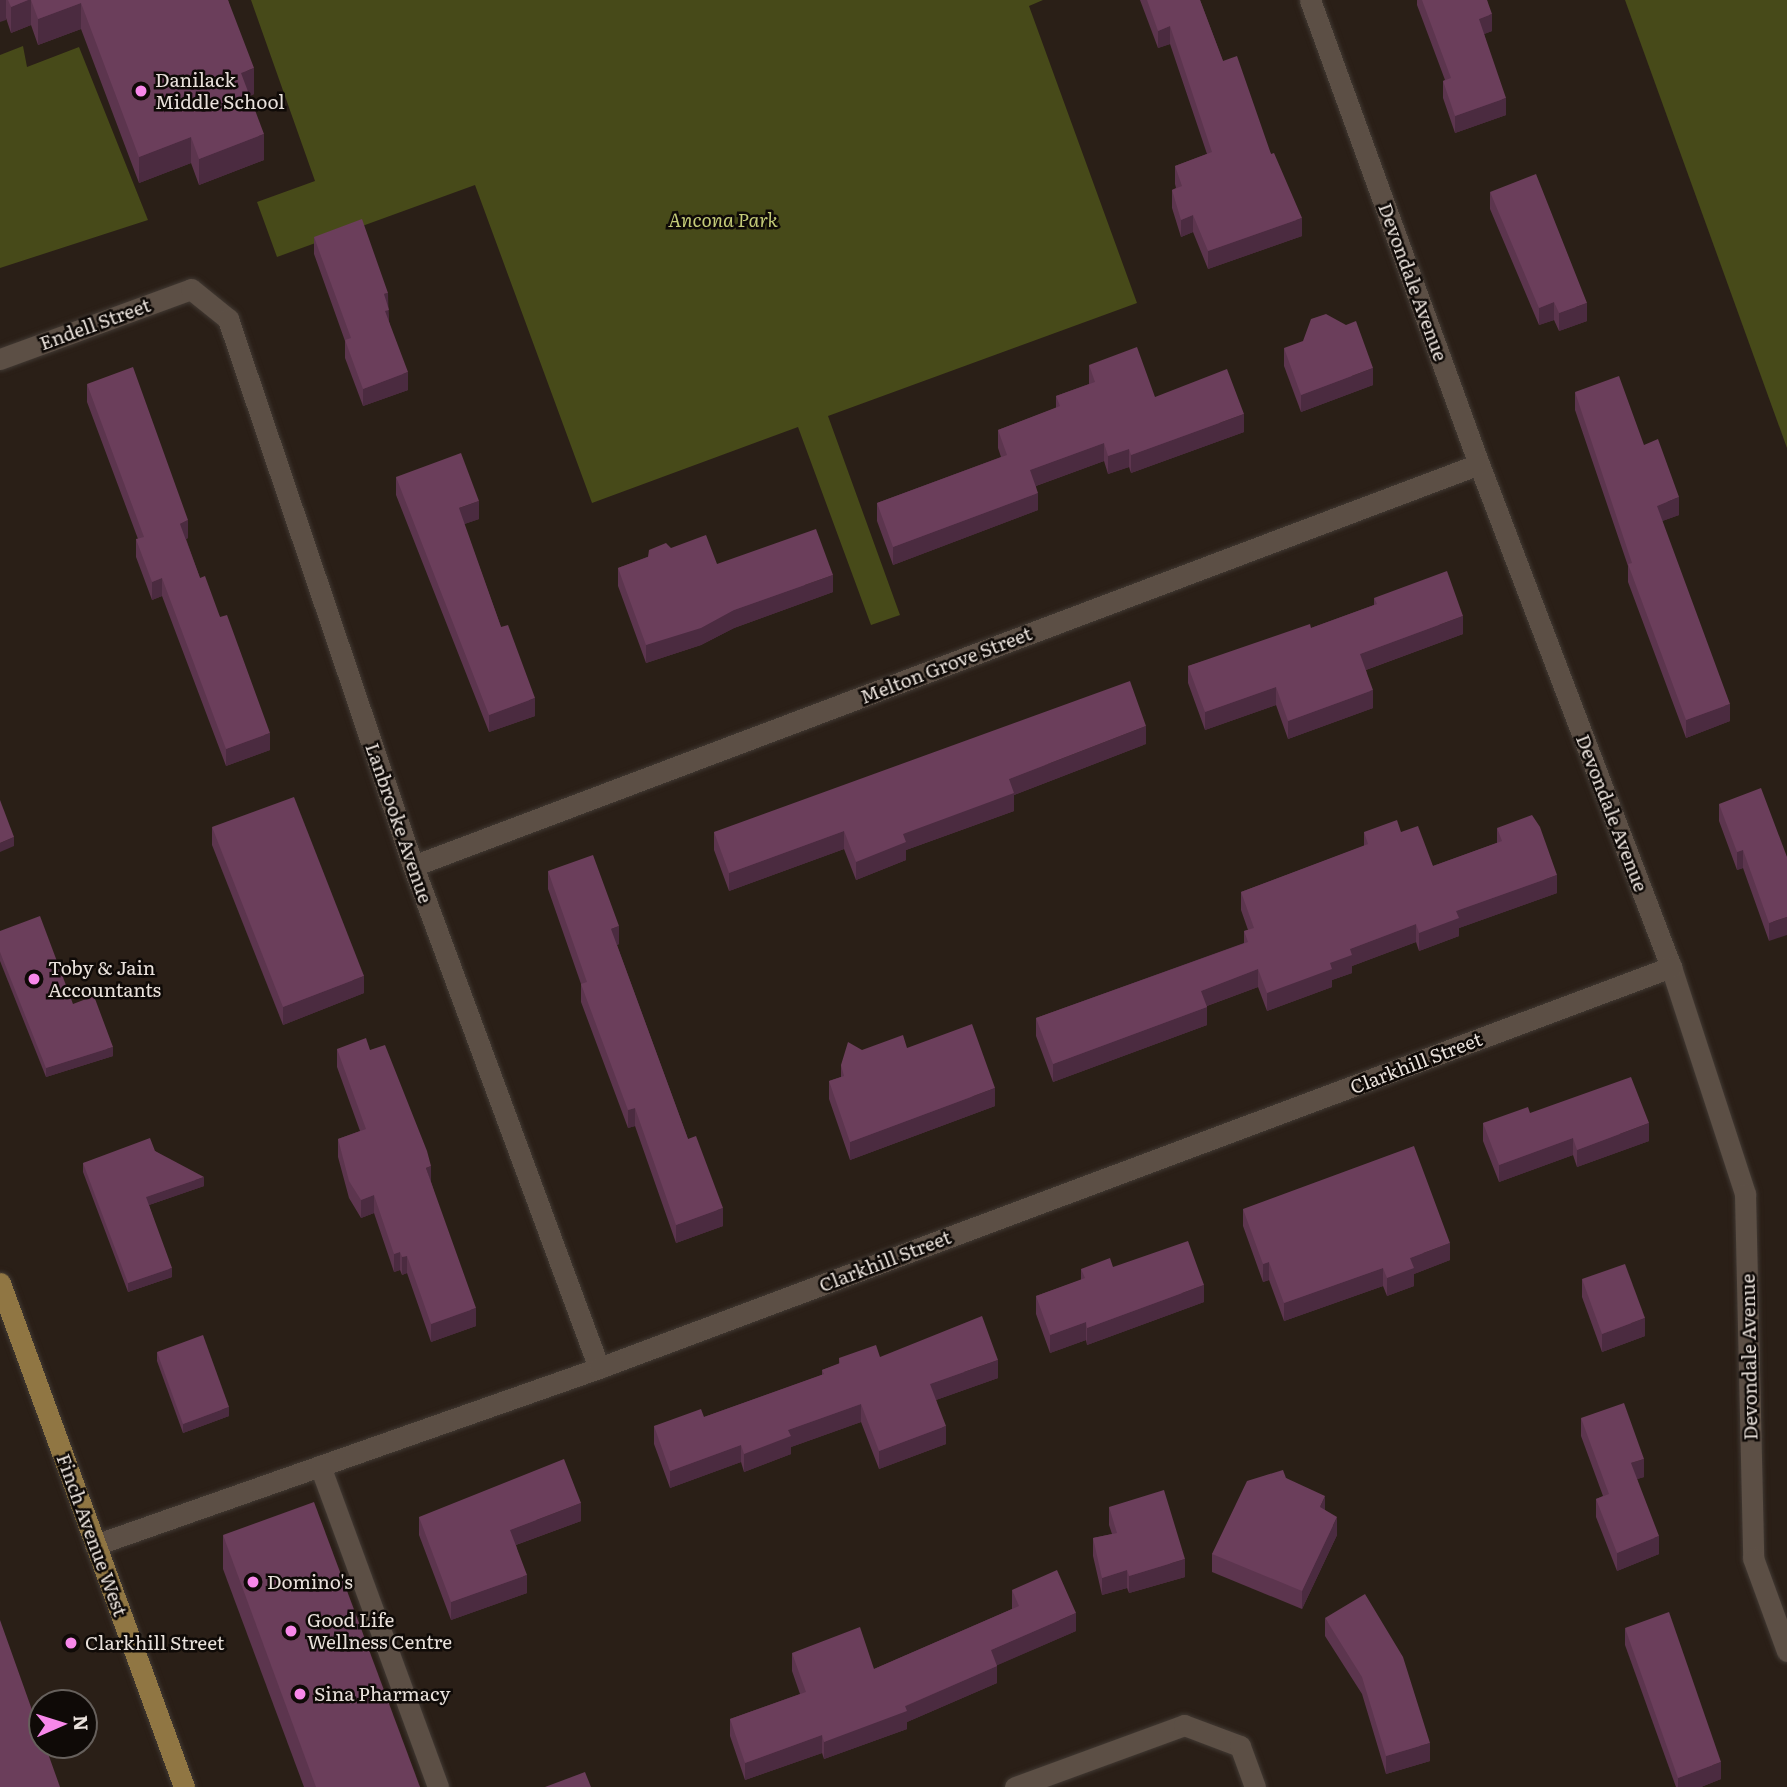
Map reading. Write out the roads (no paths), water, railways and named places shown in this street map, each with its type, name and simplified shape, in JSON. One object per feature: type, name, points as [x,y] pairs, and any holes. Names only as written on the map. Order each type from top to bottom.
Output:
[{"type":"main road","name":"Finch Avenue West","points":[[0,1283],[184,1787]]},
{"type":"street","name":"Devondale Avenue","points":[[1310,0],[1479,464],[1671,967],[1745,1195],[1753,1558],[1787,1651]]},
{"type":"street","name":"Endell Street","points":[[0,359],[191,289]]},
{"type":"street","name":"Lanbrooke Avenue","points":[[191,289],[228,319],[413,866],[599,1368]]},
{"type":"street","name":"Melton Grove Street","points":[[413,866],[1479,464]]},
{"type":"street","name":"Clarkhill Street","points":[[95,1545],[599,1368],[1671,967]]},
{"type":"street","points":[[320,1466],[438,1787]]},
{"type":"street","points":[[1015,1787],[1184,1725],[1240,1746],[1255,1787]]},
{"type":"place","name":"Danilack Middle School","points":[[141,91]]},
{"type":"place","name":"Toby & Jain Accountants","points":[[34,979]]},
{"type":"place","name":"Domino's","points":[[253,1582]]},
{"type":"place","name":"Good Life Wellness Centre","points":[[291,1631]]},
{"type":"place","name":"Clarkhill Street","points":[[71,1643]]},
{"type":"place","name":"Sina Pharmacy","points":[[300,1694]]},
{"type":"park label","name":"Ancona Park","points":[[723,220]]}]
